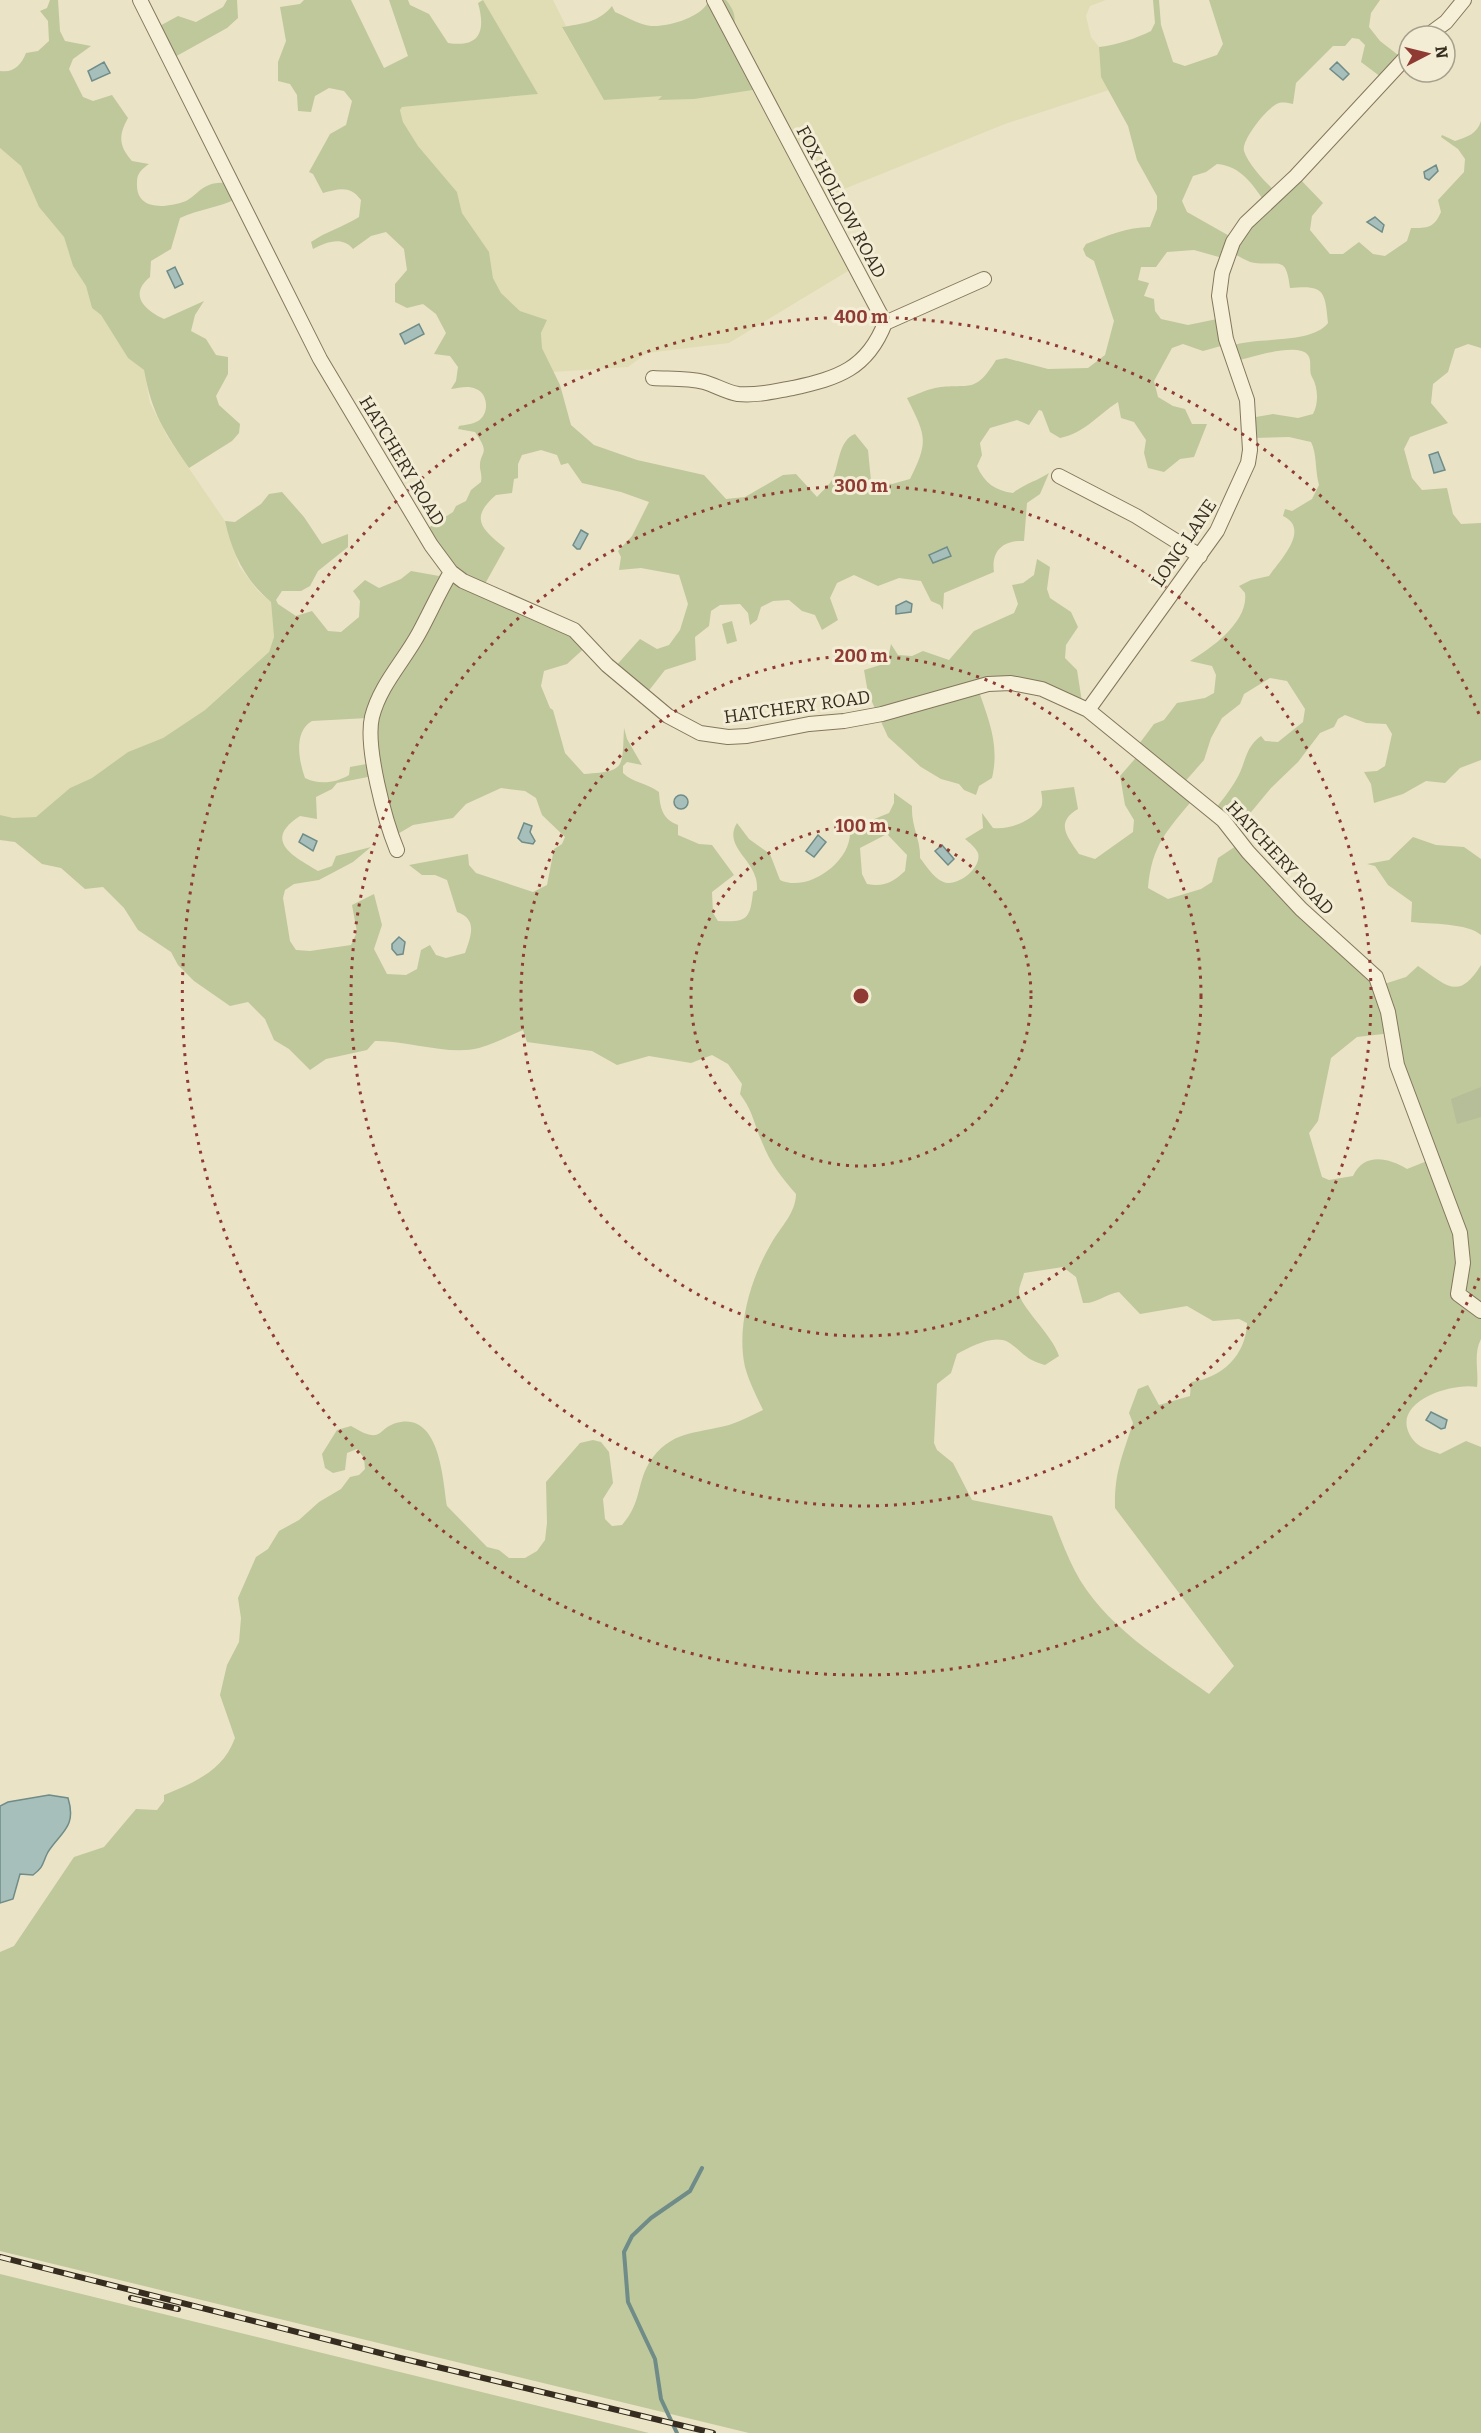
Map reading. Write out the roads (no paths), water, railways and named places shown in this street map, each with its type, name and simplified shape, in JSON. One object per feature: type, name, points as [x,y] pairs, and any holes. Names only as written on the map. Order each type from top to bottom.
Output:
[{"type":"street","name":"HATCHERY ROAD","points":[[140,0],[320,359],[431,545],[451,572],[484,591],[535,611],[573,630],[608,665],[668,716],[683,726],[710,735],[747,736],[872,716],[988,684],[1011,683],[1042,689],[1088,710],[1223,820],[1248,852],[1307,915],[1376,977],[1388,1012],[1395,1056],[1403,1084],[1460,1233],[1463,1263],[1458,1294],[1481,1311]]},
{"type":"street","name":"FOX HOLLOW ROAD","points":[[714,0],[885,323]]},
{"type":"street","points":[[1443,24],[1464,0]]},
{"type":"street","name":"LONG LANE","points":[[1088,710],[1200,556],[1231,506],[1241,483],[1250,450],[1247,400],[1221,317],[1220,285],[1229,251],[1246,223],[1296,176],[1397,67]]},
{"type":"street","points":[[653,378],[703,382],[737,394],[761,394],[821,382],[844,374],[863,360],[878,341],[885,323],[984,279]]},
{"type":"street","points":[[1059,476],[1136,516],[1200,556]]},
{"type":"street","points":[[397,850],[388,827],[378,780],[370,732],[372,717],[380,696],[418,635],[451,572]]},
{"type":"water","points":[[104,62],[110,73],[92,81],[88,71]]},
{"type":"water","points":[[1337,62],[1349,74],[1343,80],[1330,69]]},
{"type":"water","points":[[1436,165],[1438,171],[1429,180],[1425,178],[1424,172]]},
{"type":"water","points":[[1375,217],[1384,225],[1382,232],[1367,222]]},
{"type":"water","points":[[175,267],[183,284],[175,288],[167,271]]},
{"type":"water","points":[[419,324],[424,334],[405,344],[400,334]]},
{"type":"water","points":[[1438,452],[1445,470],[1434,473],[1429,455]]},
{"type":"water","points":[[581,530],[588,534],[580,549],[577,549],[573,545]]},
{"type":"water","points":[[947,547],[951,556],[933,563],[929,555]]},
{"type":"water","points":[[906,601],[912,604],[911,612],[896,614],[896,606]]},
{"type":"water","points":[[678,795],[684,795],[688,802],[684,809],[678,809],[674,805],[674,799]]},
{"type":"water","points":[[524,823],[532,826],[530,832],[535,841],[533,844],[522,842],[518,838]]},
{"type":"water","points":[[303,834],[317,841],[313,851],[299,842]]},
{"type":"water","points":[[818,835],[826,842],[814,857],[806,851]]},
{"type":"water","points":[[942,845],[954,859],[948,865],[935,851]]},
{"type":"water","points":[[399,937],[405,942],[403,954],[397,955],[392,949],[392,944]]},
{"type":"water","points":[[1431,1412],[1447,1420],[1445,1428],[1441,1429],[1426,1420]]},
{"type":"water","points":[[49,1795],[68,1798],[69,1823],[48,1852],[40,1869],[33,1875],[20,1874],[13,1899],[0,1903],[0,1806],[8,1802]]},
{"type":"waterway","points":[[677,2433],[661,2399],[655,2359],[628,2302],[624,2252],[632,2236],[651,2218],[690,2191],[702,2168]]},
{"type":"railway","points":[[0,2257],[400,2358],[713,2433]]},
{"type":"railway","points":[[131,2298],[178,2309]]}]
